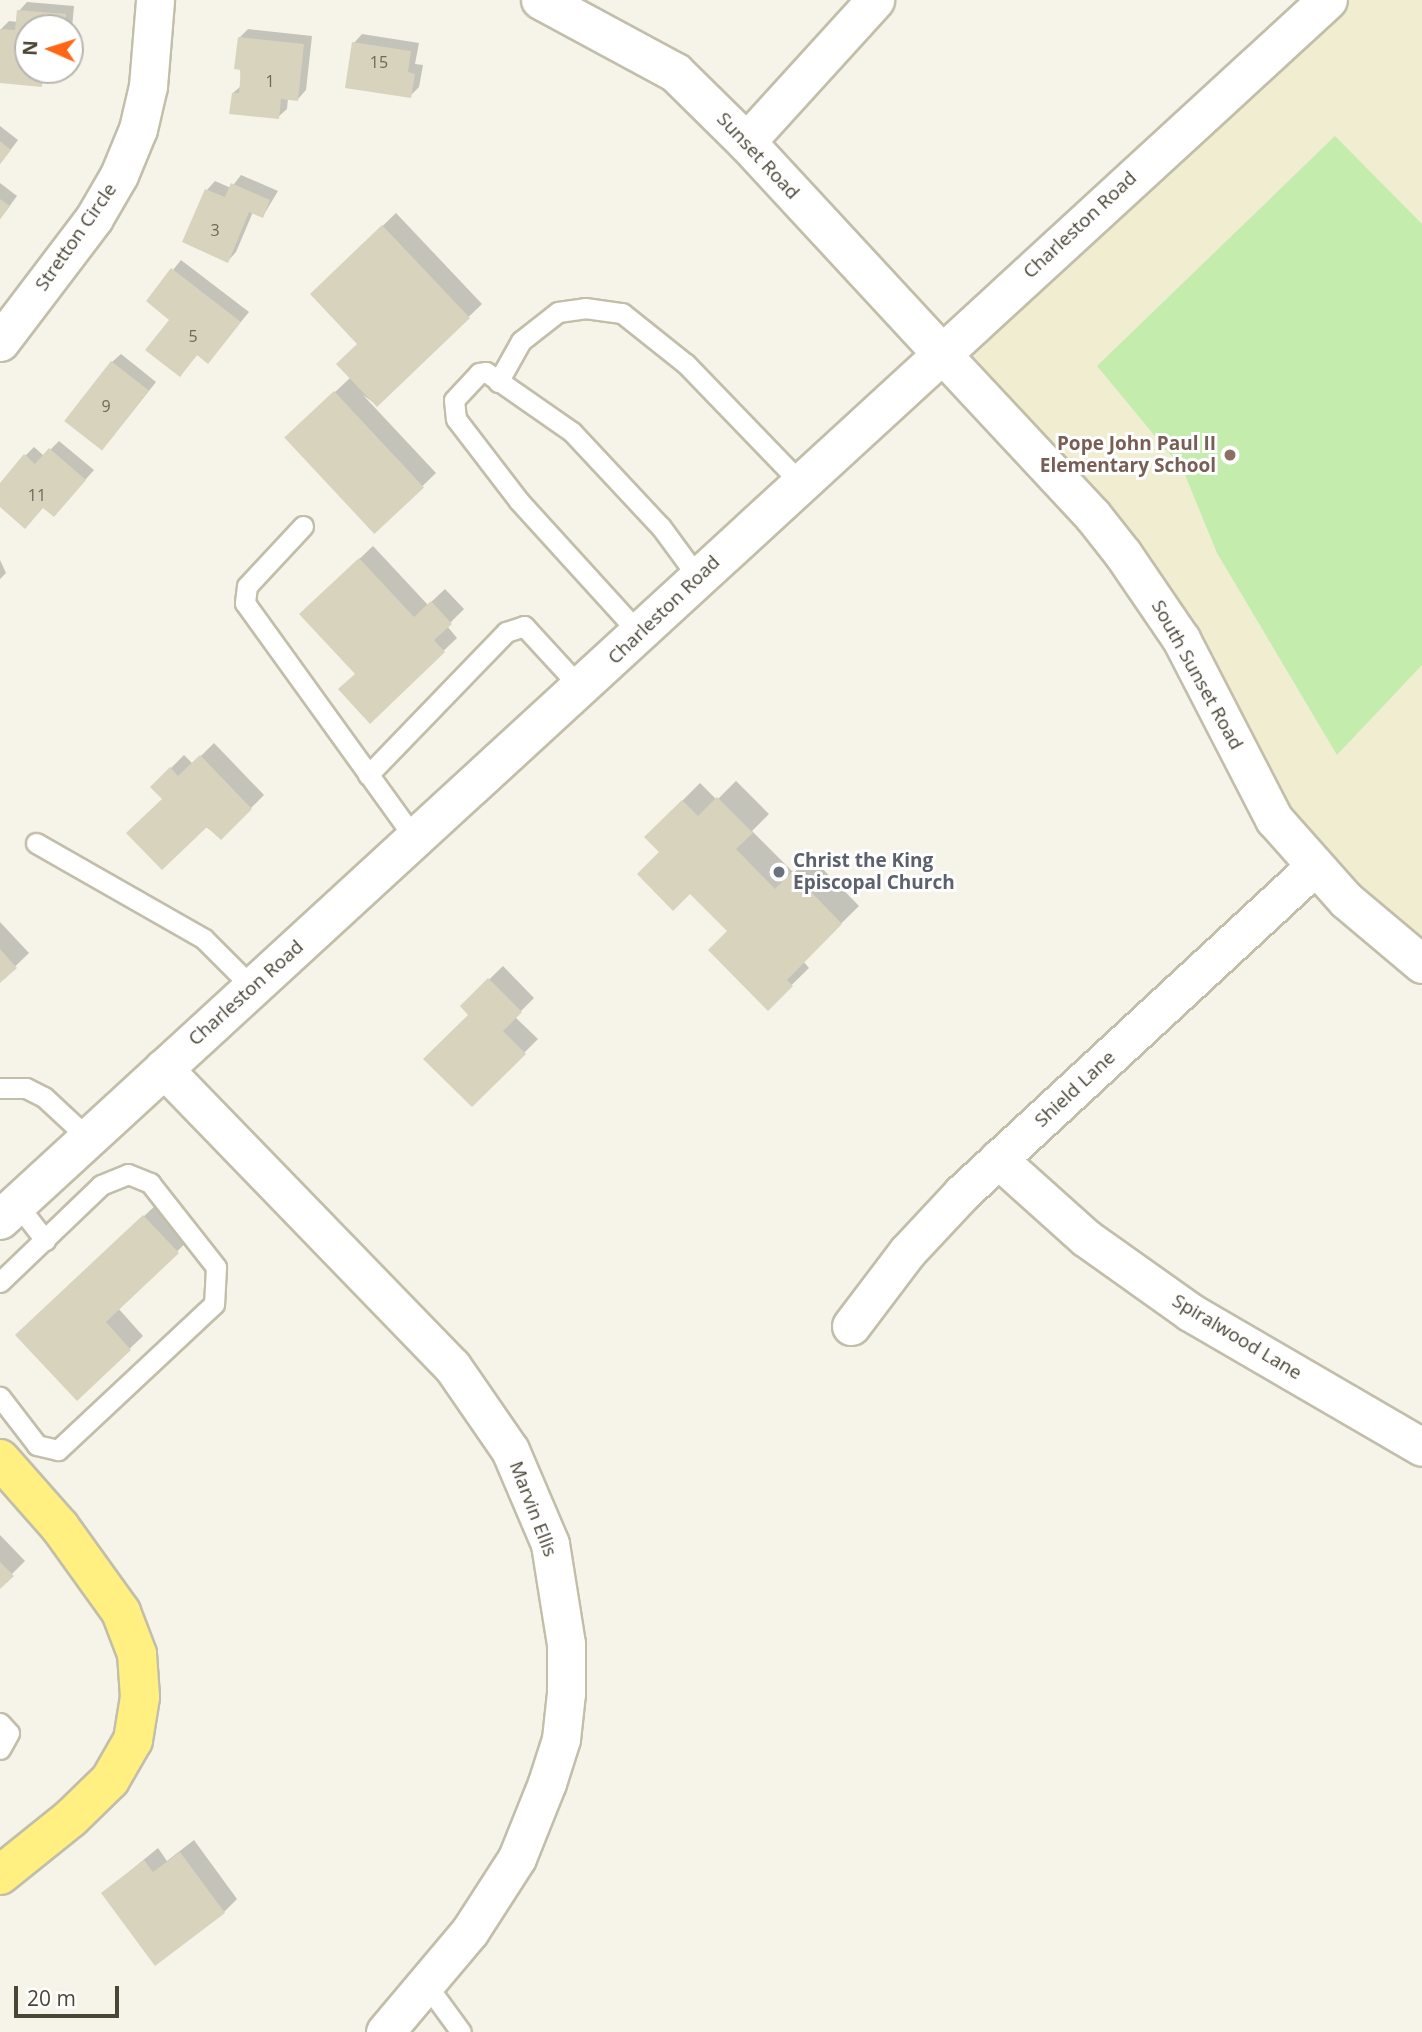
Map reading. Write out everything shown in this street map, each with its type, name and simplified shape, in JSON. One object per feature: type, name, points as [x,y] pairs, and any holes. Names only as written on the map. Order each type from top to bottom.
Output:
[{"type":"highway","points":[[0,1459],[60,1527],[121,1612],[137,1654],[140,1697],[133,1740],[110,1780],[71,1818],[0,1875]]},
{"type":"street","name":"Stretton Circle","points":[[0,342],[93,218],[119,175],[138,129],[148,86],[155,0]]},
{"type":"street","name":"Sunset Road","points":[[541,0],[676,73],[746,142],[942,354]]},
{"type":"street","points":[[746,142],[875,0]]},
{"type":"street","name":"Charleston Road","points":[[8,1212],[640,634],[697,576],[1328,0]]},
{"type":"street","name":"South Sunset Road","points":[[942,354],[1093,516],[1123,554],[1181,639],[1274,819],[1346,900],[1422,964]]},
{"type":"street","name":"Shield Lane","points":[[850,1326],[907,1252],[999,1159],[1315,866]]},
{"type":"street","name":"Marvin Ellis","points":[[163,1068],[452,1366],[510,1450],[550,1544],[566,1644],[561,1739],[517,1857],[470,1931],[385,2032]]},
{"type":"street","name":"Spiralwood Lane","points":[[999,1159],[1086,1238],[1190,1312],[1422,1447]]},
{"type":"lane","points":[[498,382],[520,341],[558,312],[585,308],[622,313],[686,364],[800,482]]},
{"type":"lane","points":[[640,634],[519,501],[456,419],[454,400],[479,373],[486,372],[572,432],[661,527],[697,576]]},
{"type":"lane","points":[[303,526],[247,586],[245,603],[415,839]]},
{"type":"lane","points":[[368,775],[506,632],[524,626],[581,688]]},
{"type":"lane","points":[[36,843],[195,933],[252,988]]},
{"type":"lane","points":[[0,1088],[26,1088],[44,1097],[88,1138]]},
{"type":"lane","points":[[0,1282],[101,1185],[128,1174],[150,1183],[216,1267],[214,1304],[58,1450],[37,1445],[0,1397]]},
{"type":"lane","points":[[8,1212],[45,1240]]},
{"type":"lane","points":[[0,1723],[9,1733],[0,1749]]},
{"type":"lane","points":[[426,1984],[461,2032]]},
{"type":"shaded area","name":"Pope John Paul II Elementary School","points":[[1328,0],[1422,0],[1422,964],[1346,900],[1181,639],[942,354]]},
{"type":"green space","points":[[1335,136],[1422,224],[1422,665],[1337,755],[1217,553],[1183,470],[1097,366]]},
{"type":"building","points":[[17,10],[66,14],[17,14]]},
{"type":"building","points":[[0,29],[14,30],[14,84],[42,84],[42,87],[0,83]]},
{"type":"building","points":[[238,37],[304,44],[298,101],[281,99],[279,119],[229,114],[232,93],[239,93],[241,70],[234,69]]},
{"type":"building","points":[[352,42],[411,51],[408,72],[415,74],[411,98],[345,88]]},
{"type":"building","points":[[0,141],[11,150],[0,164]]},
{"type":"building","points":[[231,183],[270,200],[263,218],[249,212],[228,263],[182,242],[205,189],[225,197]]},
{"type":"building","points":[[0,199],[10,206],[0,219]]},
{"type":"building","points":[[382,225],[470,318],[377,407],[336,364],[357,344],[310,294]]},
{"type":"building","points":[[171,268],[241,322],[208,364],[197,355],[180,377],[145,350],[169,320],[146,301]]},
{"type":"building","points":[[111,361],[149,391],[102,450],[64,421]]},
{"type":"building","points":[[334,391],[424,488],[374,534],[284,437]]},
{"type":"building","points":[[49,448],[86,480],[54,517],[43,508],[25,529],[0,507],[0,483],[24,454],[35,464]]},
{"type":"building","points":[[359,558],[414,617],[431,601],[452,624],[434,640],[445,652],[370,724],[338,689],[355,674],[299,614]]},
{"type":"building","points":[[200,755],[252,809],[221,840],[207,827],[162,870],[126,833],[162,799],[150,787],[170,767],[178,776]]},
{"type":"building","points":[[717,797],[753,833],[736,849],[775,889],[792,872],[842,924],[787,980],[793,986],[768,1011],[708,950],[727,931],[690,894],[673,911],[637,874],[659,852],[644,837],[682,800],[698,816]]},
{"type":"building","points":[[0,949],[17,968],[0,983]]},
{"type":"building","points":[[488,978],[522,1012],[503,1031],[526,1054],[472,1107],[423,1059],[468,1015],[460,1006]]},
{"type":"building","points":[[143,1215],[179,1253],[106,1322],[131,1350],[77,1401],[15,1335]]},
{"type":"building","points":[[0,1562],[14,1576],[0,1589]]},
{"type":"building","points":[[180,1852],[225,1913],[155,1966],[101,1893],[144,1860],[153,1872]]},
{"type":"place","name":"Pope John Paul II Elementary School","points":[[1230,455]]},
{"type":"place","name":"Christ the King Episcopal Church","points":[[779,872]]}]
